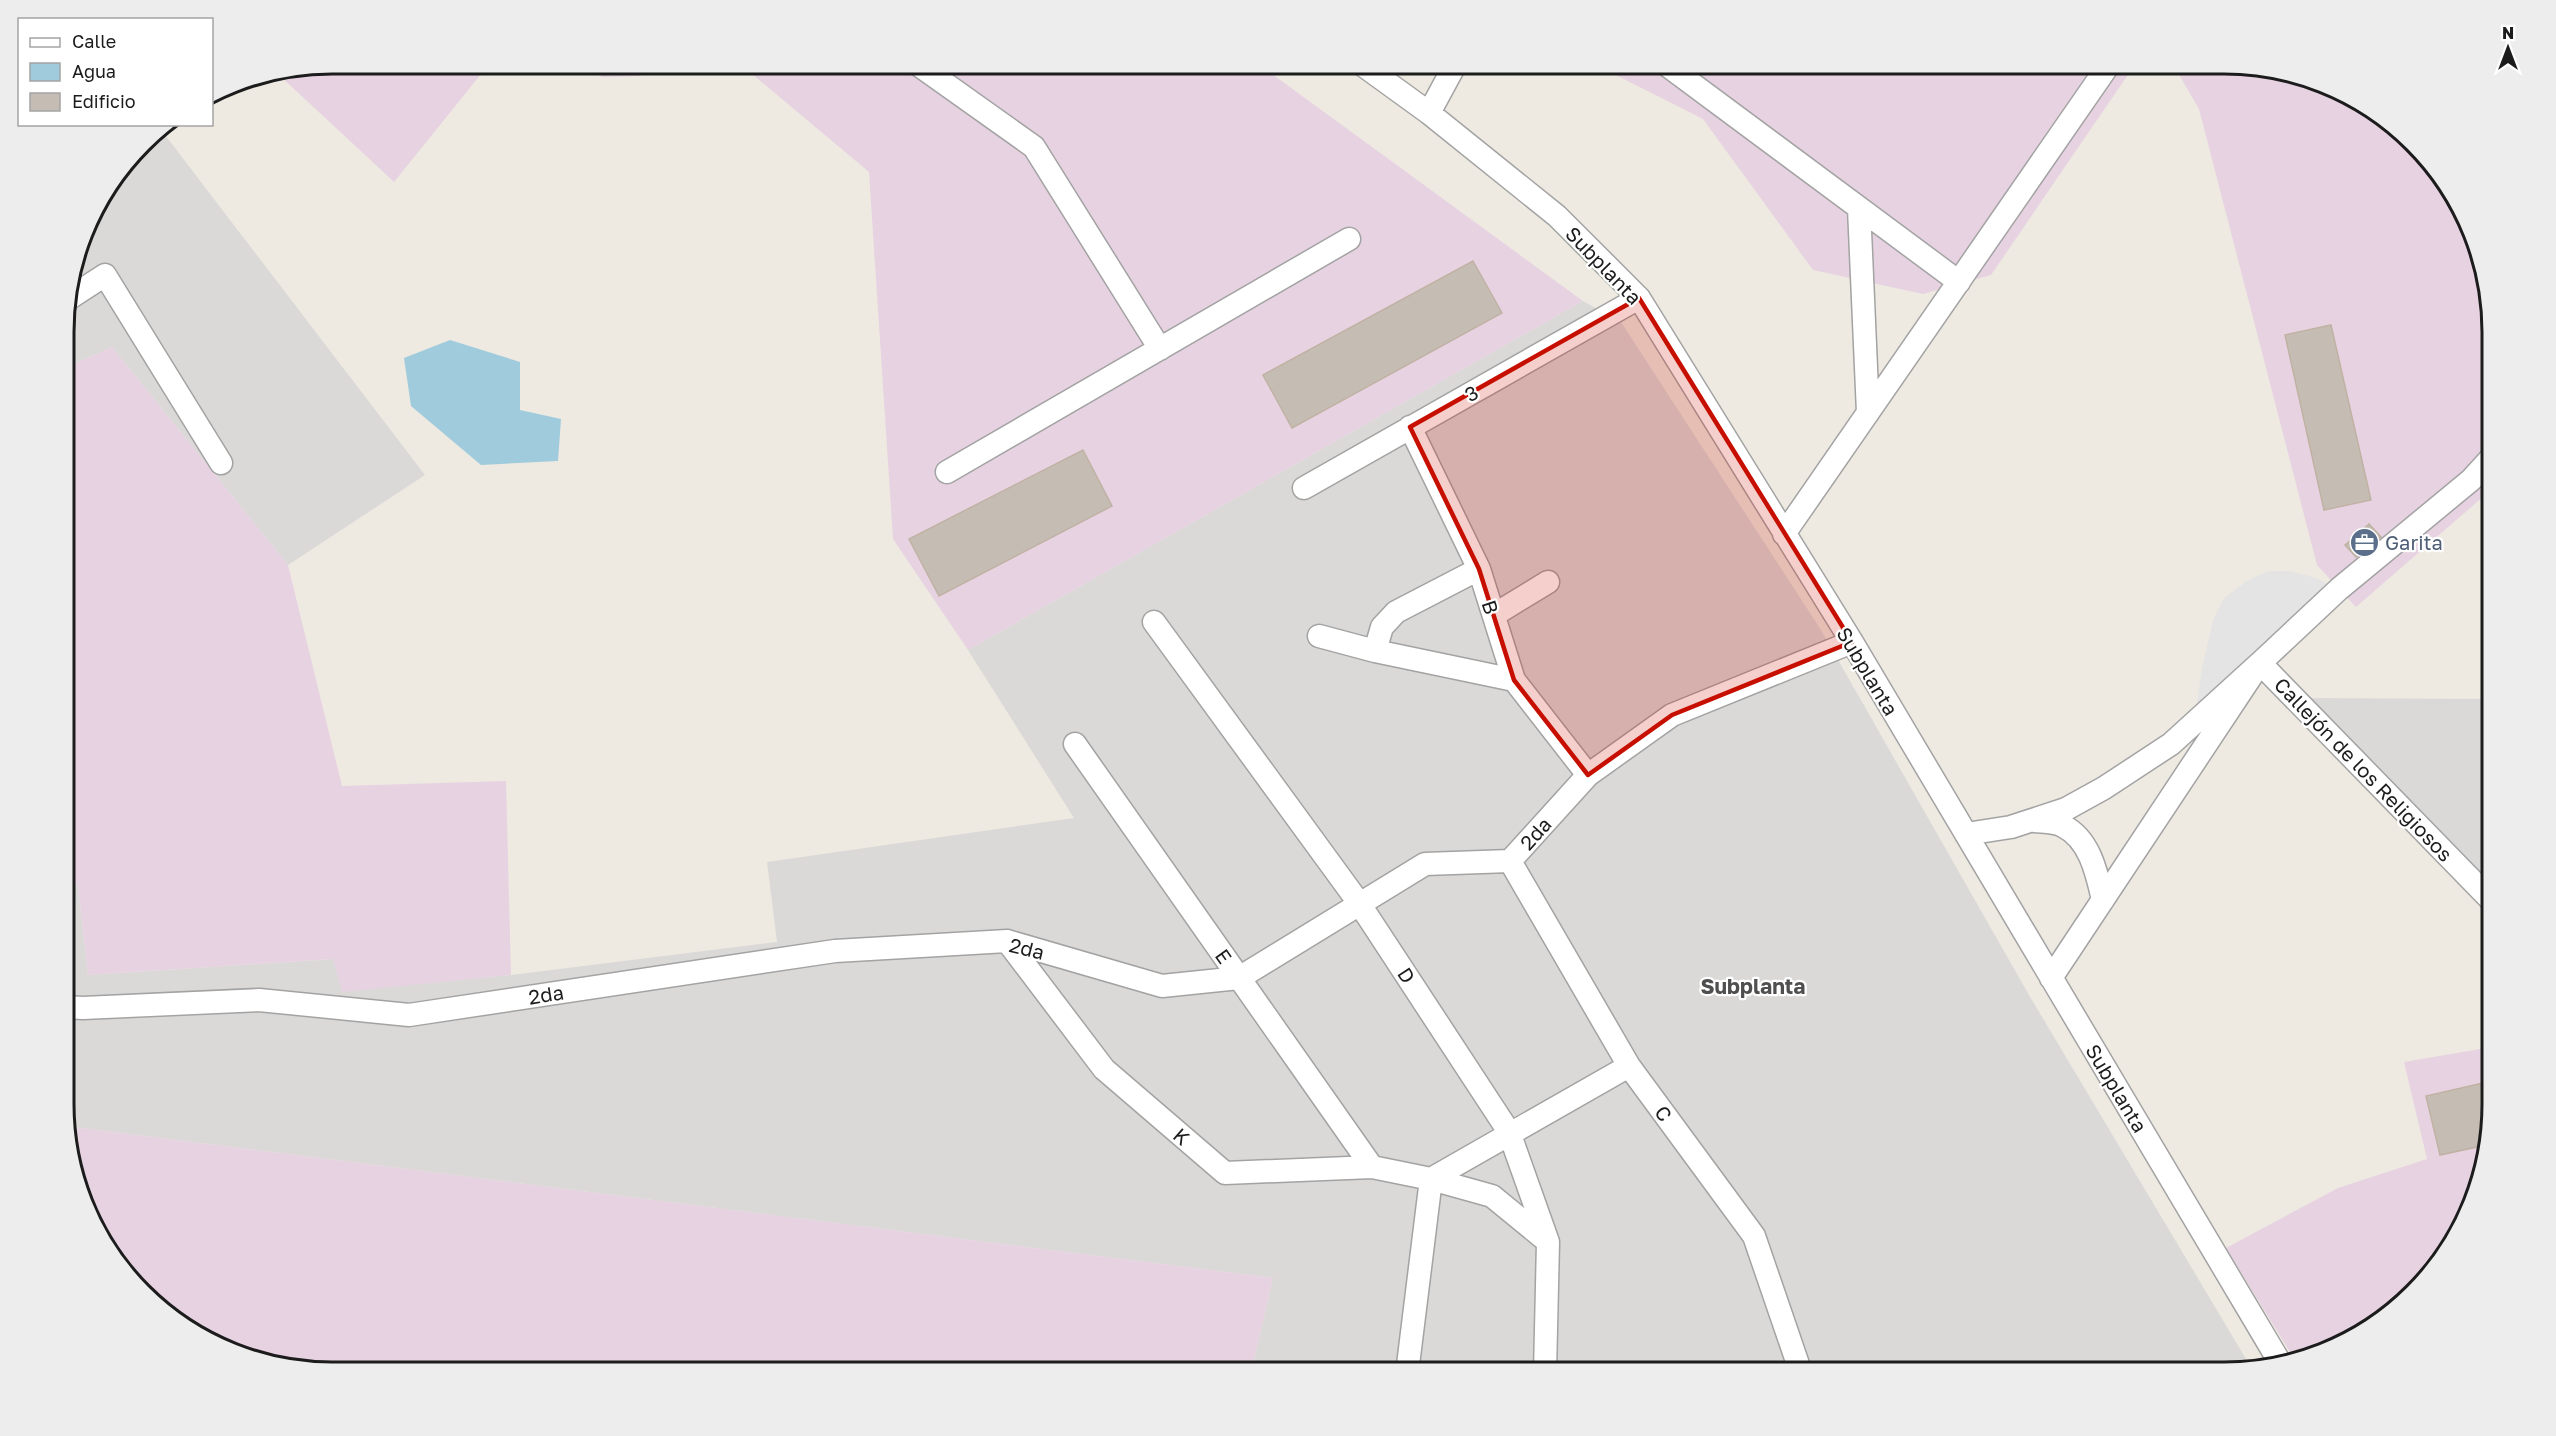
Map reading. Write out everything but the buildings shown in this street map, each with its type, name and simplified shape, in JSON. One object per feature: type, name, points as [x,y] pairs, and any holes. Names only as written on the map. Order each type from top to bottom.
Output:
[{"type":"street","points":[[931,74],[1034,147],[1160,349]]},
{"type":"street","name":"Subplanta","points":[[1375,74],[1429,113],[1557,216],[1639,298],[1852,642],[2277,1358]]},
{"type":"street","points":[[1429,113],[1450,74]]},
{"type":"street","points":[[1679,74],[1959,282]]},
{"type":"street","points":[[1784,534],[2102,74]]},
{"type":"street","points":[[1859,208],[1868,413]]},
{"type":"street","points":[[947,472],[1349,239]]},
{"type":"street","points":[[77,294],[105,275],[221,463]]},
{"type":"street","name":"3","points":[[1304,488],[1639,298]]},
{"type":"street","name":"B","points":[[1410,428],[1479,569],[1514,680],[1588,775]]},
{"type":"street","points":[[1966,834],[2010,827],[2066,809],[2104,788],[2171,744],[2339,590],[2471,480],[2482,468]]},
{"type":"street","points":[[1375,651],[1382,627],[1396,612],[1479,569]]},
{"type":"street","points":[[1494,615],[1548,582]]},
{"type":"street","name":"D","points":[[1154,622],[1359,903],[1510,1134],[1548,1242],[1545,1362]]},
{"type":"street","points":[[1319,636],[1375,651],[1514,680]]},
{"type":"street","name":"2da","points":[[74,1008],[259,1000],[409,1015],[835,951],[1007,941],[1162,986],[1239,978],[1425,864],[1510,861],[1588,775],[1672,715],[1852,642]]},
{"type":"street","points":[[2051,978],[2260,663]]},
{"type":"street","name":"Callejón de los Religiosos","points":[[2260,663],[2482,891]]},
{"type":"street","name":"E","points":[[1075,744],[1372,1167]]},
{"type":"street","points":[[2032,820],[2063,826],[2081,842],[2094,865],[2103,900]]},
{"type":"street","name":"C","points":[[1510,861],[1629,1066],[1754,1236],[1798,1362]]},
{"type":"street","name":"K","points":[[1007,941],[1104,1069],[1224,1173],[1372,1167],[1431,1179],[1492,1196],[1548,1242]]},
{"type":"street","points":[[1408,1362],[1431,1179],[1629,1066]]},
{"type":"highlighted area","points":[[1639,298],[1852,642],[1672,715],[1588,775],[1514,680],[1479,569],[1410,427]]},
{"type":"shaded area","points":[[314,74],[481,74],[394,182],[282,78]]},
{"type":"shaded area","points":[[598,74],[642,74],[639,76],[602,77]]},
{"type":"shaded area","points":[[752,74],[1272,74],[1583,301],[968,650],[893,539],[869,172]]},
{"type":"shaded area","points":[[1614,74],[2128,74],[1991,275],[1923,294],[1813,270],[1703,119]]},
{"type":"shaded area","points":[[2179,74],[2242,74],[2275,78],[2308,87],[2339,100],[2382,127],[2419,161],[2448,202],[2469,248],[2478,281],[2482,314],[2482,498],[2356,607],[2317,565],[2199,109]]},
{"type":"shaded area","points":[[165,134],[425,475],[288,565],[112,347],[74,364],[74,314],[78,281],[87,248],[108,202],[137,161]]},
{"type":"shaded area","points":[[1583,301],[1621,322],[1821,630],[2029,995],[2247,1361],[1254,1362],[1273,1278],[75,1127],[74,882],[78,886],[88,975],[334,959],[342,991],[511,975],[777,942],[767,862],[1074,818],[968,650]]},
{"type":"shaded area","points":[[112,347],[288,565],[342,786],[506,781],[511,975],[342,992],[333,959],[88,975],[78,886],[74,882],[74,364]]},
{"type":"shaded area","points":[[2268,571],[2290,571],[2316,578],[2339,589],[2194,723],[2202,668],[2213,620],[2224,598],[2247,581]]},
{"type":"shaded area","points":[[2306,698],[2482,699],[2482,875]]},
{"type":"shaded area","points":[[2482,1049],[2482,1122],[2478,1155],[2469,1188],[2456,1219],[2439,1248],[2419,1275],[2395,1299],[2368,1319],[2339,1336],[2291,1354],[2226,1248],[2338,1188],[2427,1159],[2404,1062]]},
{"type":"shaded area","points":[[75,1127],[1273,1278],[1254,1362],[314,1362],[281,1358],[248,1349],[202,1328],[161,1299],[137,1275],[108,1234],[93,1203],[78,1155]]},
{"type":"water","points":[[450,340],[520,362],[520,410],[561,419],[558,461],[481,465],[411,406],[404,358]]},
{"type":"place","name":"Garita","points":[[2364,542]]},
{"type":"district","name":"Subplanta","points":[[1753,986]]}]
